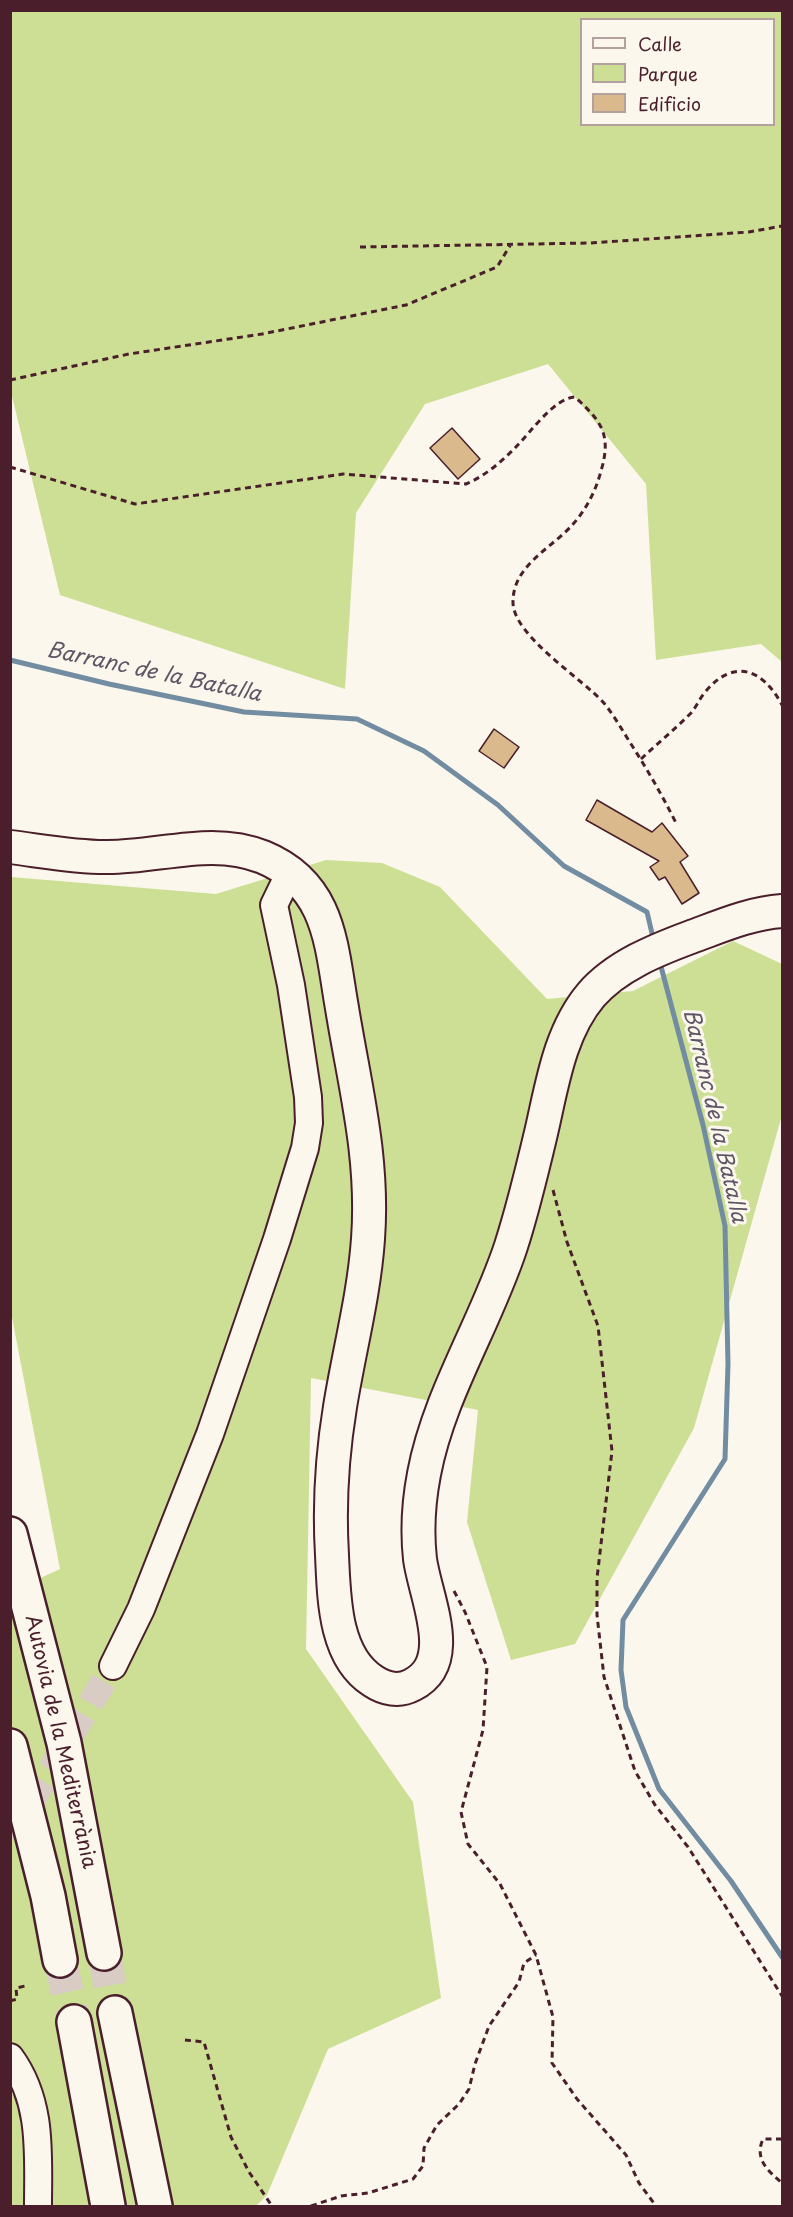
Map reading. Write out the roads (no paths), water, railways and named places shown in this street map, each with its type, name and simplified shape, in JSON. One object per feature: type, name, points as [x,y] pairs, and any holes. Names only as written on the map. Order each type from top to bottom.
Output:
[{"type":"highway","name":"Autovia de la Mediterrània","points":[[10,1534],[64,1743],[104,1953]]},
{"type":"highway","points":[[10,1746],[48,1896],[60,1960]]},
{"type":"highway","points":[[115,2013],[155,2206]]},
{"type":"highway","points":[[74,2022],[108,2206]]},
{"type":"main road","points":[[10,847],[105,857],[131,857],[206,848],[229,849],[260,856],[290,872],[320,907],[329,933],[354,1068],[369,1175],[368,1244],[356,1325],[340,1406],[332,1474],[331,1535],[334,1595],[348,1655],[369,1679],[389,1689],[408,1688],[417,1683],[435,1661],[436,1632],[420,1558],[419,1526],[423,1477],[433,1440],[456,1376],[499,1279],[511,1245],[540,1139],[553,1079],[571,1024],[594,991],[626,966],[670,945],[721,926],[761,913],[783,911]]},
{"type":"street","points":[[113,1666],[146,1599],[210,1434],[277,1239],[304,1148],[309,1124],[309,1097],[291,985],[274,905],[290,872]]},
{"type":"street","points":[[10,2057],[30,2092],[37,2118],[38,2206]]},
{"type":"waterway","name":"Barranc de la Batalla","points":[[10,660],[109,684],[244,712],[357,719],[424,751],[498,805],[564,866],[647,912],[654,942]]},
{"type":"waterway","name":"Barranc de la Batalla","points":[[659,959],[703,1125],[725,1226],[728,1364],[725,1459],[623,1620],[621,1670],[626,1707],[659,1789],[731,1881],[782,1957]]},
{"type":"tunnel","points":[[10,1837],[113,1666]]},
{"type":"tunnel","points":[[104,1953],[115,2013]]},
{"type":"tunnel","points":[[60,1960],[74,2022]]}]
